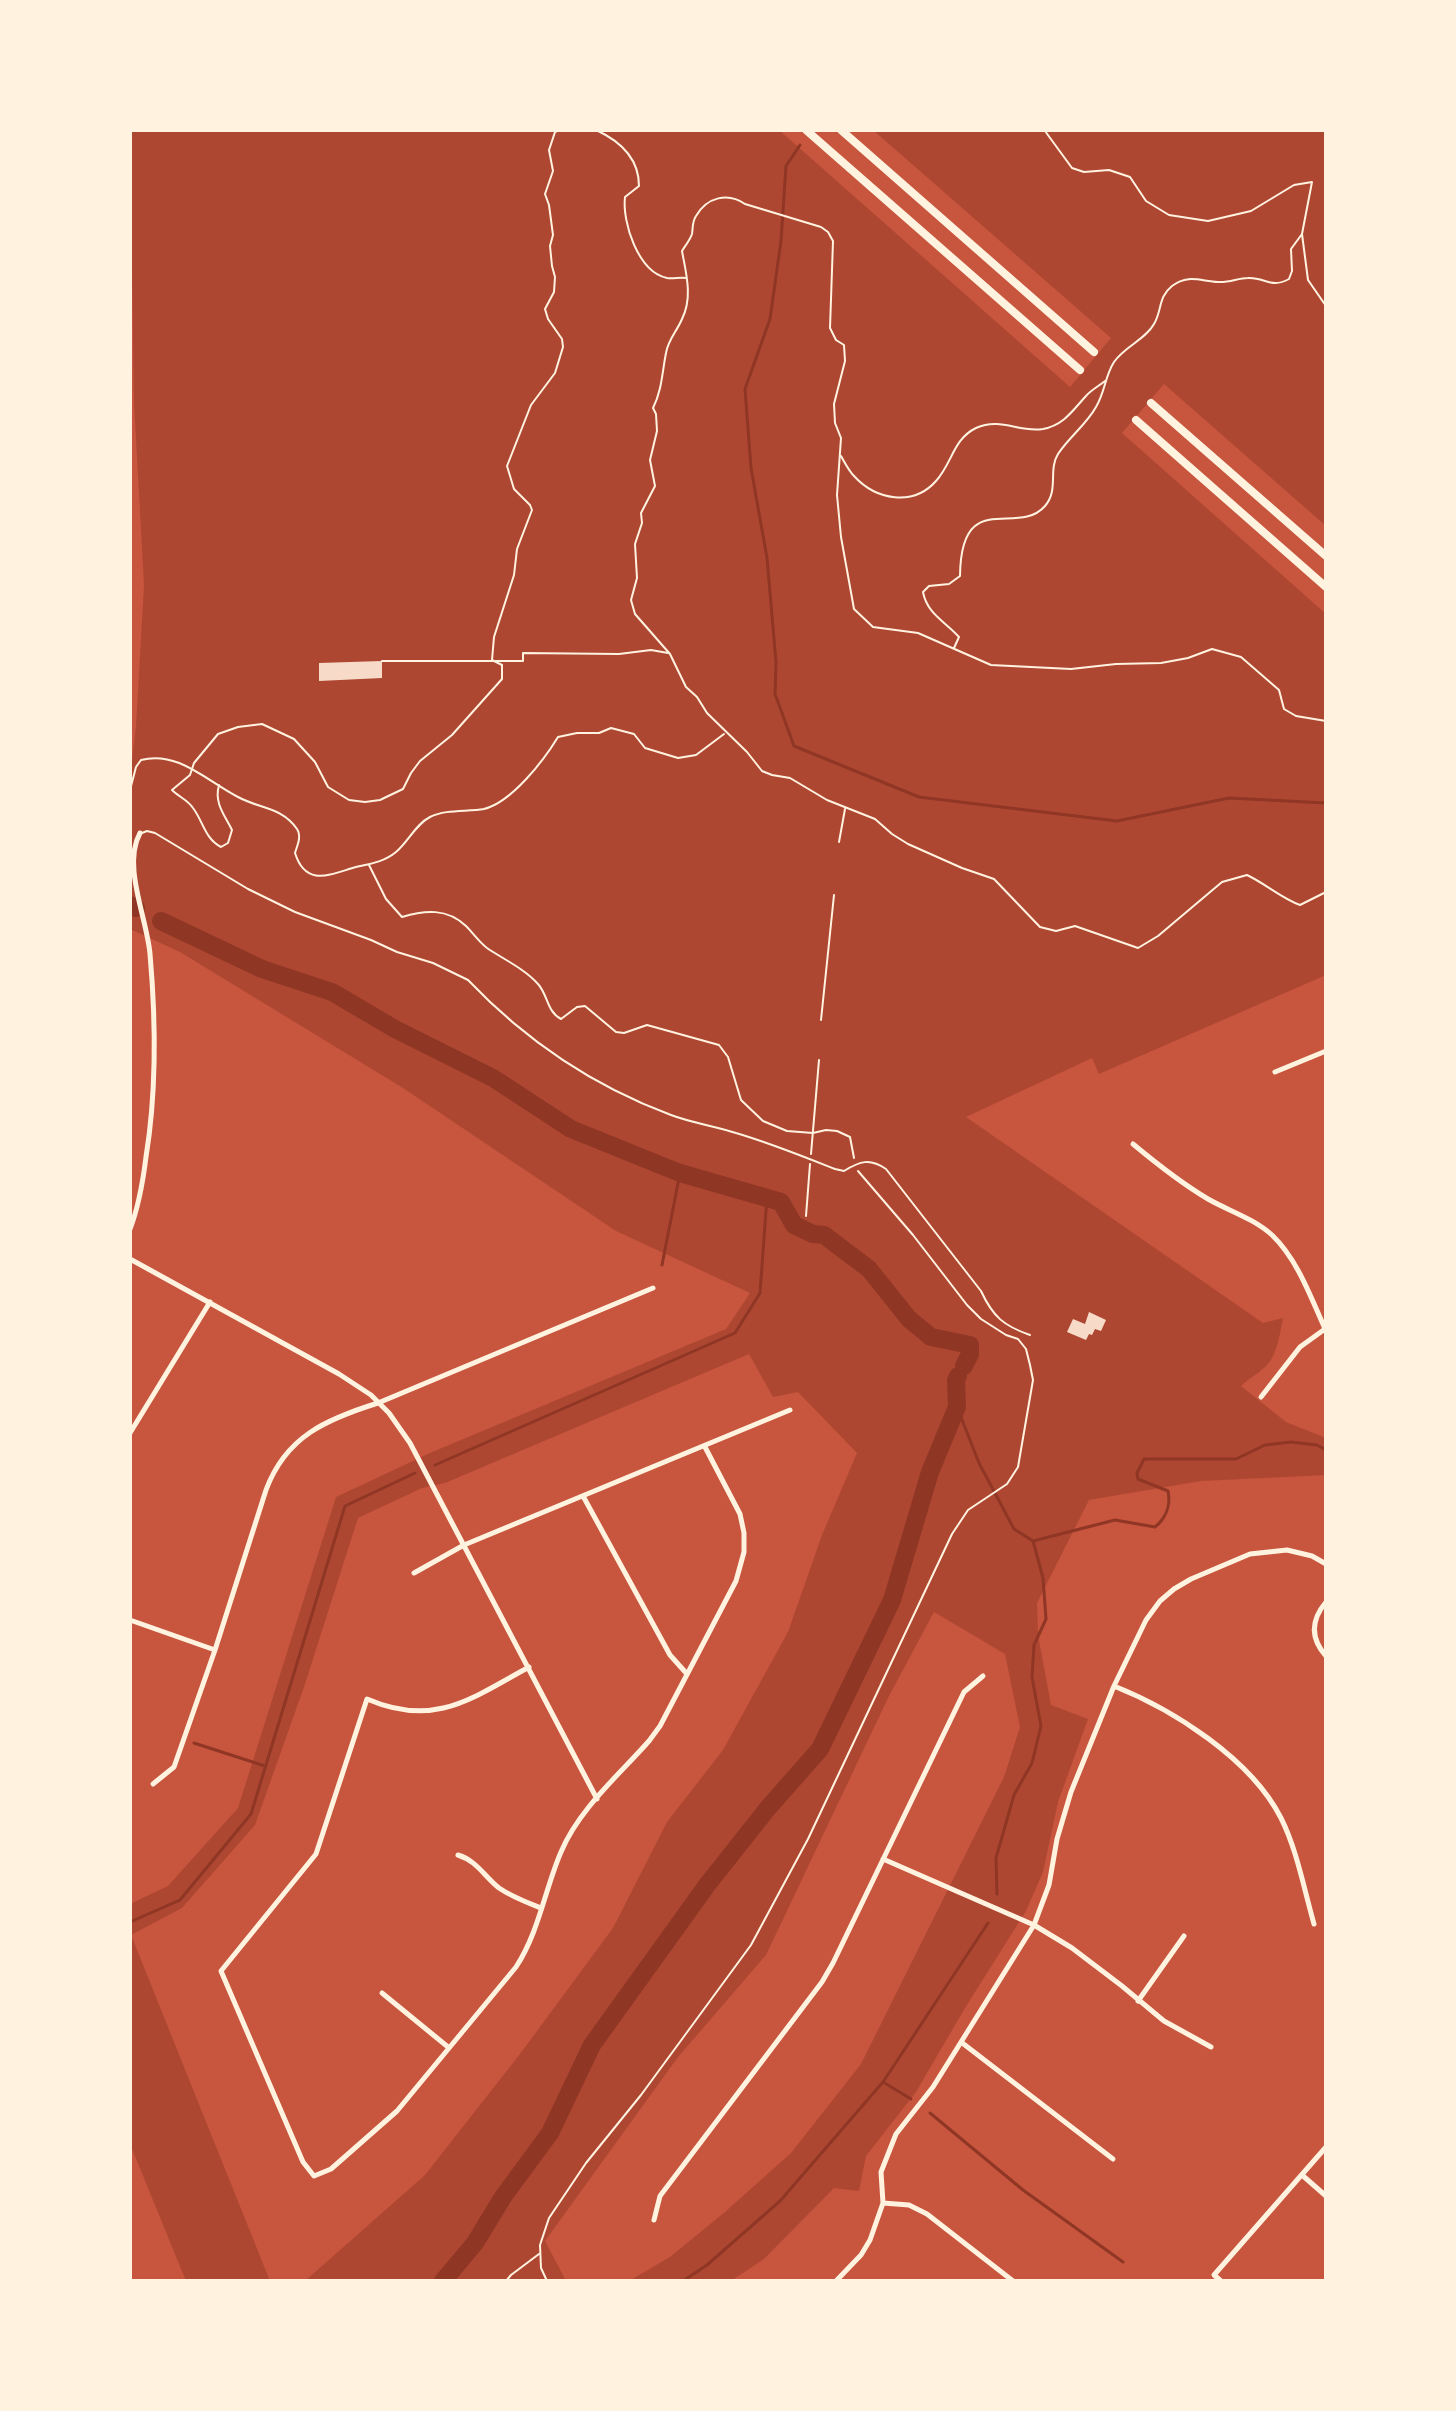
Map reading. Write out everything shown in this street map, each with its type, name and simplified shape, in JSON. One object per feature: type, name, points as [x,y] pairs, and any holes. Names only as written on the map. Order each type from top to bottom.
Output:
[{"type":"highway","points":[[806,130],[1080,370]]},
{"type":"highway","points":[[841,130],[1094,352]]},
{"type":"highway","points":[[1151,403],[1326,556]]},
{"type":"highway","points":[[1136,420],[1326,587]]},
{"type":"street","points":[[130,1229],[142,1183],[153,1115],[155,1073],[150,952],[132,859],[140,833]]},
{"type":"street","points":[[1275,1072],[1326,1051]]},
{"type":"street","points":[[1133,1144],[1178,1181],[1248,1218],[1273,1236],[1296,1267],[1326,1329],[1300,1347],[1261,1397]]},
{"type":"street","points":[[130,1259],[339,1374],[371,1395],[389,1413],[410,1443],[597,1799]]},
{"type":"street","points":[[153,1784],[174,1767],[266,1490],[275,1468],[288,1450],[306,1434],[345,1413],[378,1403],[653,1288]]},
{"type":"street","points":[[130,1433],[210,1302]]},
{"type":"street","points":[[414,1573],[464,1545],[790,1410]]},
{"type":"street","points":[[529,1667],[448,1708],[425,1712],[402,1711],[367,1699],[316,1854],[221,1971],[303,2162],[314,2176],[331,2169],[397,2111],[516,1967],[527,1948],[561,1851],[573,1828],[660,1726],[736,1581],[744,1552],[740,1514],[705,1447]]},
{"type":"street","points":[[583,1496],[670,1655],[687,1674]]},
{"type":"street","points":[[836,2281],[865,2248],[879,2217],[883,2203],[881,2172],[896,2134],[915,2113],[1034,1925],[1049,1885],[1057,1839],[1071,1792],[1114,1686],[1146,1620],[1160,1601],[1191,1579],[1250,1554],[1287,1550],[1312,1556],[1326,1564]]},
{"type":"street","points":[[1326,1602],[1313,1625],[1316,1643],[1326,1656]]},
{"type":"street","points":[[130,1620],[215,1650]]},
{"type":"street","points":[[654,2220],[660,2196],[822,1982],[964,1692],[983,1676]]},
{"type":"street","points":[[1114,1686],[1151,1702],[1214,1744],[1261,1785],[1287,1832],[1314,1924]]},
{"type":"street","points":[[458,1855],[468,1858],[507,1893],[541,1908]]},
{"type":"street","points":[[883,1859],[1034,1925],[1072,1948],[1184,2034],[1211,2047]]},
{"type":"street","points":[[1138,2001],[1184,1936]]},
{"type":"street","points":[[382,1993],[448,2047]]},
{"type":"street","points":[[961,2042],[1113,2159]]},
{"type":"street","points":[[1221,2281],[1214,2275],[1326,2147]]},
{"type":"street","points":[[1302,2175],[1326,2196]]},
{"type":"street","points":[[883,2203],[909,2205],[920,2210],[1013,2281]]},
{"type":"lane","points":[[140,833],[155,833],[248,889],[295,912],[459,975],[546,1050],[619,1093],[673,1116],[738,1133],[844,1171],[855,1164],[875,1162],[886,1169],[1003,1323],[1030,1335]]},
{"type":"path","points":[[492,660],[494,637],[514,575],[517,549],[532,510],[514,489],[507,466],[531,405],[555,373],[563,347],[562,339],[545,309],[554,292],[555,277],[550,246],[553,235],[545,194],[553,171],[549,150],[555,132],[559,130]]},
{"type":"path","points":[[596,130],[609,136],[632,156],[639,186],[625,197],[623,211],[630,237],[643,260],[656,273],[667,278],[688,279]]},
{"type":"path","points":[[1042,130],[1072,168],[1084,172],[1109,170],[1130,177],[1146,201],[1169,215],[1208,221],[1222,218],[1251,211],[1294,185],[1312,182],[1302,234],[1308,280],[1326,306]]},
{"type":"path","points":[[1326,721],[1296,716],[1284,709],[1279,690],[1241,657],[1212,649],[1161,663],[1071,669],[991,665],[918,633],[873,627],[854,609],[841,537],[837,495],[841,438],[835,423],[834,404],[845,361],[844,345],[836,340],[830,328],[833,241],[821,227],[728,196],[722,196],[702,208],[693,223],[692,237],[682,251],[688,279],[687,304],[666,351],[663,381],[653,408],[657,431],[650,460],[655,486],[641,513],[642,523],[635,544],[637,578],[631,600],[635,614],[670,654],[686,687],[725,733],[747,752],[762,771],[790,778],[827,800],[875,819],[908,844],[994,879],[1040,927],[1056,931],[1075,926],[1138,948],[1158,936],[1222,882],[1247,875],[1300,905],[1326,892]]},
{"type":"path","points":[[953,649],[959,637],[937,617],[925,601],[923,592],[929,586],[949,584],[960,576],[961,548],[969,534],[981,523],[994,517],[1029,515],[1046,505],[1054,489],[1054,463],[1058,455],[1087,422],[1103,394],[1113,363],[1155,324],[1164,294],[1182,280],[1192,278],[1219,283],[1250,277],[1273,284],[1289,279],[1292,271],[1291,249],[1302,234]]},
{"type":"path","points":[[840,455],[855,477],[873,491],[903,499],[937,481],[961,439],[978,427],[1001,423],[1042,429],[1061,422],[1080,405],[1084,397],[1106,380]]},
{"type":"path","points":[[382,661],[523,661],[523,653],[619,654],[651,650],[670,654]]},
{"type":"path","points":[[219,785],[218,804],[232,830],[228,843],[221,847],[215,845],[207,834],[191,804],[172,790],[190,775],[204,748],[218,734],[262,724],[294,739],[315,762],[328,787],[349,800],[380,800],[403,789],[420,761],[452,735],[502,679],[502,665],[492,660]]},
{"type":"path","points":[[130,790],[141,760],[156,758],[193,769],[239,798],[279,811],[298,831],[297,860],[317,877],[329,876],[386,859],[398,851],[429,817],[486,808],[507,796],[547,756],[558,737],[599,733],[611,728],[634,734],[645,748],[678,758],[696,755],[725,733]]},
{"type":"path","points":[[839,842],[845,808]]},
{"type":"path","points":[[369,865],[386,899],[402,917],[435,911],[463,923],[483,945],[537,982],[555,1016],[561,1019],[577,1007],[585,1006],[616,1032],[624,1033],[647,1025],[719,1045],[728,1057],[741,1100],[763,1121],[787,1131],[837,1131],[850,1137],[855,1164],[864,1179],[878,1192],[967,1305],[981,1319],[1018,1339],[1026,1349],[1033,1380],[1018,1467],[1007,1484],[968,1510],[952,1534],[808,1839],[751,1945],[641,2095],[586,2163],[549,2218],[540,2245],[541,2268],[547,2281]]},
{"type":"path","points":[[821,1020],[834,895]]},
{"type":"path","points":[[806,1216],[819,1060]]},
{"type":"path","points":[[506,2281],[540,2253]]},
{"type":"shaded area","points":[[130,130],[779,130],[1070,387],[1111,338],[873,130],[1326,130],[1326,526],[1164,384],[1122,433],[1326,614],[1326,975],[1099,1074],[1092,1058],[966,1117],[1263,1323],[1283,1318],[1278,1344],[1270,1362],[1241,1386],[1286,1422],[1326,1438],[1326,1475],[1201,1481],[1089,1500],[1037,1603],[1038,1635],[1051,1705],[1088,1719],[1058,1802],[1043,1872],[1026,1911],[916,2092],[866,2156],[859,2191],[834,2188],[764,2259],[731,2281],[629,2281],[670,2257],[791,2153],[861,2064],[1004,1777],[1020,1727],[1005,1654],[934,1612],[889,1696],[766,1955],[678,2057],[545,2241],[566,2281],[305,2281],[425,2175],[520,2054],[613,1928],[667,1822],[723,1750],[788,1632],[822,1535],[857,1453],[798,1392],[773,1397],[749,1354],[445,1483],[422,1488],[358,1518],[304,1687],[255,1825],[182,1908],[131,1935],[270,2281],[186,2281],[130,2144],[130,1904],[168,1886],[238,1808],[336,1497],[430,1453],[726,1329],[750,1293],[616,1231],[403,1088],[180,952],[130,929],[130,778],[144,585],[134,402]]},
{"type":"building","points":[[382,661],[382,678],[319,681],[319,663]]},
{"type":"building","points":[[1089,1312],[1106,1320],[1101,1331],[1095,1329],[1086,1340],[1067,1332],[1073,1319],[1085,1324]]},
{"type":"waterway","points":[[800,145],[786,166],[781,241],[770,319],[745,389],[751,468],[767,558],[776,662],[775,694],[794,746],[919,797],[1117,821],[1229,798],[1326,803]]},
{"type":"waterway","points":[[130,905],[136,908]]},
{"type":"waterway","points":[[161,921],[262,969],[332,992],[395,1029],[493,1078],[571,1129],[680,1173],[781,1202],[794,1225],[813,1234],[824,1235],[869,1269],[909,1319],[931,1337],[970,1345],[970,1354],[964,1366]]},
{"type":"waterway","points":[[662,1265],[680,1173]]},
{"type":"waterway","points":[[435,1465],[735,1333],[760,1293],[767,1197]]},
{"type":"waterway","points":[[443,2281],[475,2243],[503,2197],[550,2133],[592,2045],[707,1885],[820,1749],[892,1600],[930,1472],[957,1407],[958,1376]]},
{"type":"waterway","points":[[957,1407],[979,1463],[1014,1529],[1033,1541],[1043,1578],[1046,1619],[1034,1645],[1032,1677],[1041,1726],[1032,1763],[1014,1795],[996,1858],[997,1894]]},
{"type":"waterway","points":[[1033,1541],[1115,1520],[1155,1527],[1167,1511],[1168,1491],[1138,1479],[1137,1473],[1144,1459],[1236,1459],[1265,1445],[1291,1442],[1317,1445],[1326,1450]]},
{"type":"waterway","points":[[130,1922],[180,1900],[251,1814],[345,1506],[415,1473]]},
{"type":"waterway","points":[[194,1743],[265,1766]]},
{"type":"waterway","points":[[683,2281],[707,2265],[780,2201],[883,2082],[988,1923]]},
{"type":"waterway","points":[[883,2082],[911,2099]]},
{"type":"waterway","points":[[930,2113],[1023,2190],[1123,2262]]}]
